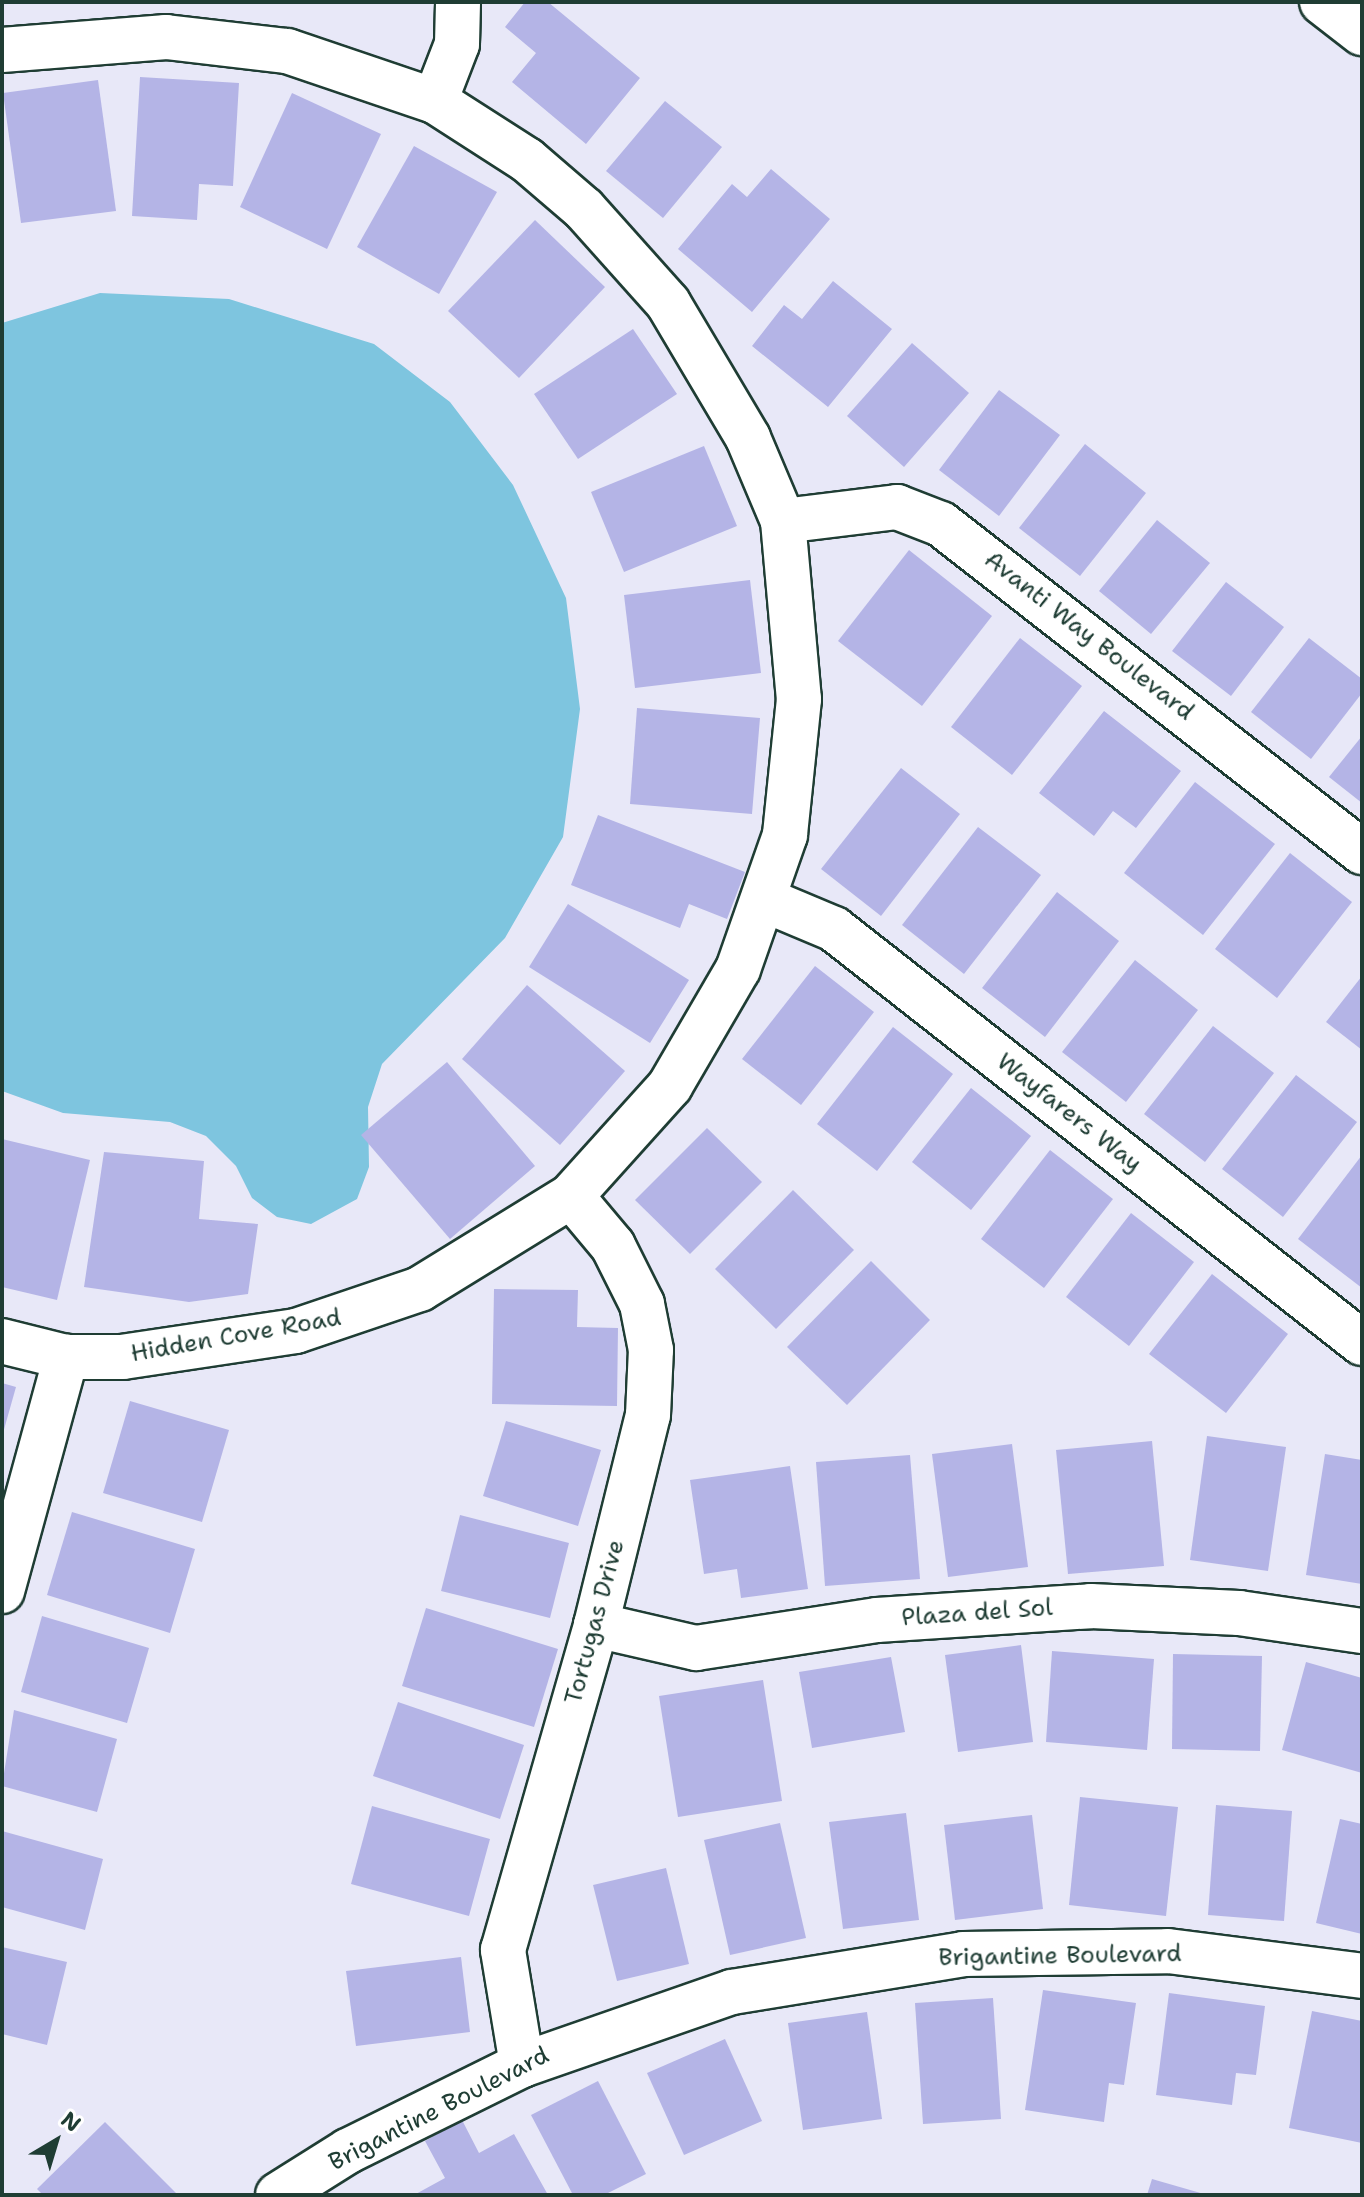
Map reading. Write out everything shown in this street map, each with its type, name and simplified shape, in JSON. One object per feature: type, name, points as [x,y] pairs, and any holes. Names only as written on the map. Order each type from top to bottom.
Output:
[{"type":"street","points":[[435,101],[457,44],[458,2]]},
{"type":"street","points":[[1322,2],[1362,33]]},
{"type":"street","name":"Hidden Cove Road","points":[[2,50],[97,38],[235,41],[287,51],[435,101],[527,160],[630,256],[709,370],[783,521],[799,699],[785,835],[765,900],[717,1012],[670,1086],[571,1196],[462,1267],[362,1313],[296,1331],[123,1357],[66,1357],[2,1341]]},
{"type":"street","name":"Avanti Way Boulevard","points":[[783,521],[897,507],[941,524],[1362,852]]},
{"type":"street","name":"Wayfarers Way","points":[[765,900],[834,929],[1362,1343]]},
{"type":"street","name":"Tortugas Drive","points":[[522,2065],[503,1950],[596,1625],[648,1415],[651,1350],[642,1304],[613,1246],[571,1196]]},
{"type":"street","points":[[2,1591],[66,1357]]},
{"type":"street","name":"Plaza del Sol","points":[[596,1625],[696,1648],[877,1620],[1091,1606],[1239,1613],[1362,1631]]},
{"type":"street","name":"Brigantine Boulevard","points":[[278,2195],[348,2151],[522,2065],[732,1992],[963,1954],[1168,1951],[1362,1976]]},
{"type":"water","points":[[100,293],[229,299],[374,344],[450,402],[513,485],[566,598],[580,709],[563,837],[505,938],[382,1064],[368,1107],[369,1167],[357,1199],[311,1224],[277,1217],[252,1198],[236,1166],[206,1136],[170,1122],[63,1113],[2,1091],[2,323]]},
{"type":"building","points":[[525,2],[548,2],[640,78],[586,144],[512,82],[536,53],[505,27]]},
{"type":"building","points":[[140,77],[239,83],[233,186],[199,184],[197,220],[132,216]]},
{"type":"building","points":[[98,80],[116,211],[21,223],[3,93]]},
{"type":"building","points":[[292,93],[381,134],[327,249],[240,207]]},
{"type":"building","points":[[665,101],[722,147],[663,218],[606,171]]},
{"type":"building","points":[[414,146],[497,192],[439,294],[357,247]]},
{"type":"building","points":[[771,169],[830,219],[752,312],[678,249],[732,184],[747,197]]},
{"type":"building","points":[[535,220],[605,287],[519,378],[448,311]]},
{"type":"building","points":[[833,281],[892,329],[828,407],[752,346],[784,305],[802,319]]},
{"type":"building","points":[[633,329],[677,394],[578,459],[534,394]]},
{"type":"building","points":[[912,343],[969,393],[904,467],[847,416]]},
{"type":"building","points":[[999,390],[1060,435],[999,516],[939,470]]},
{"type":"building","points":[[1085,444],[1146,493],[1080,576],[1019,528]]},
{"type":"building","points":[[704,446],[737,526],[624,572],[591,492]]},
{"type":"building","points":[[1157,520],[1210,563],[1151,634],[1099,591]]},
{"type":"building","points":[[909,550],[992,616],[922,706],[838,641]]},
{"type":"building","points":[[750,580],[761,673],[635,688],[624,595]]},
{"type":"building","points":[[1226,582],[1284,627],[1231,696],[1172,651]]},
{"type":"building","points":[[1020,638],[1082,686],[1012,775],[951,727]]},
{"type":"building","points":[[1309,638],[1362,679],[1362,693],[1311,759],[1251,712]]},
{"type":"building","points":[[637,708],[760,718],[752,814],[630,804]]},
{"type":"building","points":[[1104,711],[1181,771],[1136,828],[1113,811],[1094,836],[1039,793]]},
{"type":"building","points":[[1362,736],[1362,803],[1329,777]]},
{"type":"building","points":[[901,768],[960,814],[881,916],[821,869]]},
{"type":"building","points":[[1195,782],[1275,844],[1203,935],[1124,873]]},
{"type":"building","points":[[598,815],[745,872],[727,919],[689,904],[680,928],[571,885]]},
{"type":"building","points":[[978,827],[1041,875],[964,974],[902,925]]},
{"type":"building","points":[[1290,853],[1352,902],[1277,998],[1215,949]]},
{"type":"building","points":[[1057,892],[1119,941],[1045,1037],[982,988]]},
{"type":"building","points":[[568,904],[689,980],[650,1043],[529,967]]},
{"type":"building","points":[[1135,960],[1198,1010],[1126,1102],[1062,1052]]},
{"type":"building","points":[[815,966],[874,1012],[801,1105],[742,1059]]},
{"type":"building","points":[[1362,976],[1362,1050],[1326,1022]]},
{"type":"building","points":[[527,985],[625,1071],[560,1145],[462,1059]]},
{"type":"building","points":[[1213,1026],[1274,1073],[1205,1162],[1144,1114]]},
{"type":"building","points":[[893,1027],[953,1074],[877,1171],[817,1124]]},
{"type":"building","points":[[447,1062],[535,1166],[450,1239],[361,1135]]},
{"type":"building","points":[[1296,1075],[1357,1122],[1283,1217],[1222,1169]]},
{"type":"building","points":[[971,1088],[1031,1136],[971,1210],[912,1162]]},
{"type":"building","points":[[707,1128],[762,1182],[690,1254],[635,1200]]},
{"type":"building","points":[[2,1139],[90,1160],[57,1300],[2,1287]]},
{"type":"building","points":[[1050,1150],[1113,1199],[1044,1288],[981,1239]]},
{"type":"building","points":[[104,1152],[204,1161],[199,1219],[258,1224],[248,1294],[189,1302],[84,1287]]},
{"type":"building","points":[[1362,1155],[1362,1288],[1298,1239]]},
{"type":"building","points":[[793,1190],[854,1250],[776,1329],[715,1269]]},
{"type":"building","points":[[1131,1213],[1194,1262],[1129,1346],[1066,1297]]},
{"type":"building","points":[[871,1261],[930,1320],[847,1405],[787,1347]]},
{"type":"building","points":[[1212,1274],[1288,1334],[1226,1413],[1149,1354]]},
{"type":"building","points":[[494,1289],[578,1290],[577,1327],[618,1328],[617,1406],[492,1404]]},
{"type":"building","points":[[2,1383],[16,1387],[3,1433],[2,1433]]},
{"type":"building","points":[[130,1401],[229,1430],[202,1522],[103,1493]]},
{"type":"building","points":[[506,1421],[601,1450],[578,1526],[483,1496]]},
{"type":"building","points":[[1207,1436],[1286,1447],[1268,1571],[1190,1560]]},
{"type":"building","points":[[1152,1441],[1164,1566],[1068,1574],[1056,1450]]},
{"type":"building","points":[[1012,1444],[1028,1567],[948,1577],[932,1454]]},
{"type":"building","points":[[1325,1454],[1362,1460],[1362,1584],[1306,1575]]},
{"type":"building","points":[[910,1455],[920,1579],[825,1586],[816,1462]]},
{"type":"building","points":[[790,1466],[808,1589],[741,1598],[737,1569],[704,1574],[690,1480]]},
{"type":"building","points":[[72,1512],[195,1549],[170,1633],[47,1595]]},
{"type":"building","points":[[460,1515],[569,1543],[550,1618],[441,1591]]},
{"type":"building","points":[[426,1608],[558,1649],[534,1727],[402,1686]]},
{"type":"building","points":[[42,1616],[149,1648],[127,1723],[21,1692]]},
{"type":"building","points":[[1021,1645],[1033,1742],[958,1752],[945,1655]]},
{"type":"building","points":[[1052,1651],[1154,1659],[1147,1750],[1046,1742]]},
{"type":"building","points":[[1173,1654],[1262,1656],[1260,1751],[1172,1749]]},
{"type":"building","points":[[891,1657],[905,1732],[812,1748],[799,1672]]},
{"type":"building","points":[[1306,1662],[1362,1678],[1362,1773],[1282,1750]]},
{"type":"building","points":[[763,1680],[782,1801],[678,1817],[659,1696]]},
{"type":"building","points":[[398,1702],[524,1745],[500,1819],[373,1776]]},
{"type":"building","points":[[14,1710],[117,1739],[97,1812],[2,1786]]},
{"type":"building","points":[[1080,1797],[1178,1807],[1166,1916],[1069,1905]]},
{"type":"building","points":[[1216,1805],[1292,1811],[1284,1921],[1208,1915]]},
{"type":"building","points":[[372,1806],[490,1839],[469,1916],[351,1884]]},
{"type":"building","points":[[906,1813],[919,1920],[843,1929],[829,1822]]},
{"type":"building","points":[[1032,1815],[1043,1909],[955,1920],[944,1825]]},
{"type":"building","points":[[1340,1819],[1362,1824],[1362,1934],[1316,1923]]},
{"type":"building","points":[[780,1823],[806,1938],[730,1955],[704,1840]]},
{"type":"building","points":[[2,1831],[103,1859],[85,1930],[2,1907]]},
{"type":"building","points":[[666,1868],[689,1964],[617,1981],[593,1885]]},
{"type":"building","points":[[2,1947],[67,1962],[47,2045],[2,2034]]},
{"type":"building","points":[[461,1957],[470,2032],[356,2046],[346,1971]]},
{"type":"building","points":[[1043,1990],[1136,2003],[1124,2085],[1109,2083],[1104,2122],[1025,2110]]},
{"type":"building","points":[[1169,1993],[1265,2006],[1256,2075],[1236,2073],[1232,2105],[1156,2095]]},
{"type":"building","points":[[993,1998],[1001,2119],[923,2124],[915,2003]]},
{"type":"building","points":[[1312,2011],[1362,2021],[1362,2143],[1289,2128]]},
{"type":"building","points":[[867,2012],[882,2119],[803,2130],[788,2023]]},
{"type":"building","points":[[725,2039],[762,2121],[684,2155],[647,2073]]},
{"type":"building","points":[[598,2081],[646,2174],[604,2195],[573,2195],[531,2115]]},
{"type":"building","points":[[462,2120],[479,2153],[514,2134],[548,2195],[414,2195],[445,2178],[425,2141]]},
{"type":"building","points":[[105,2122],[178,2195],[43,2195],[37,2189]]},
{"type":"building","points":[[1152,2179],[1204,2194],[1204,2195],[1147,2195]]}]
